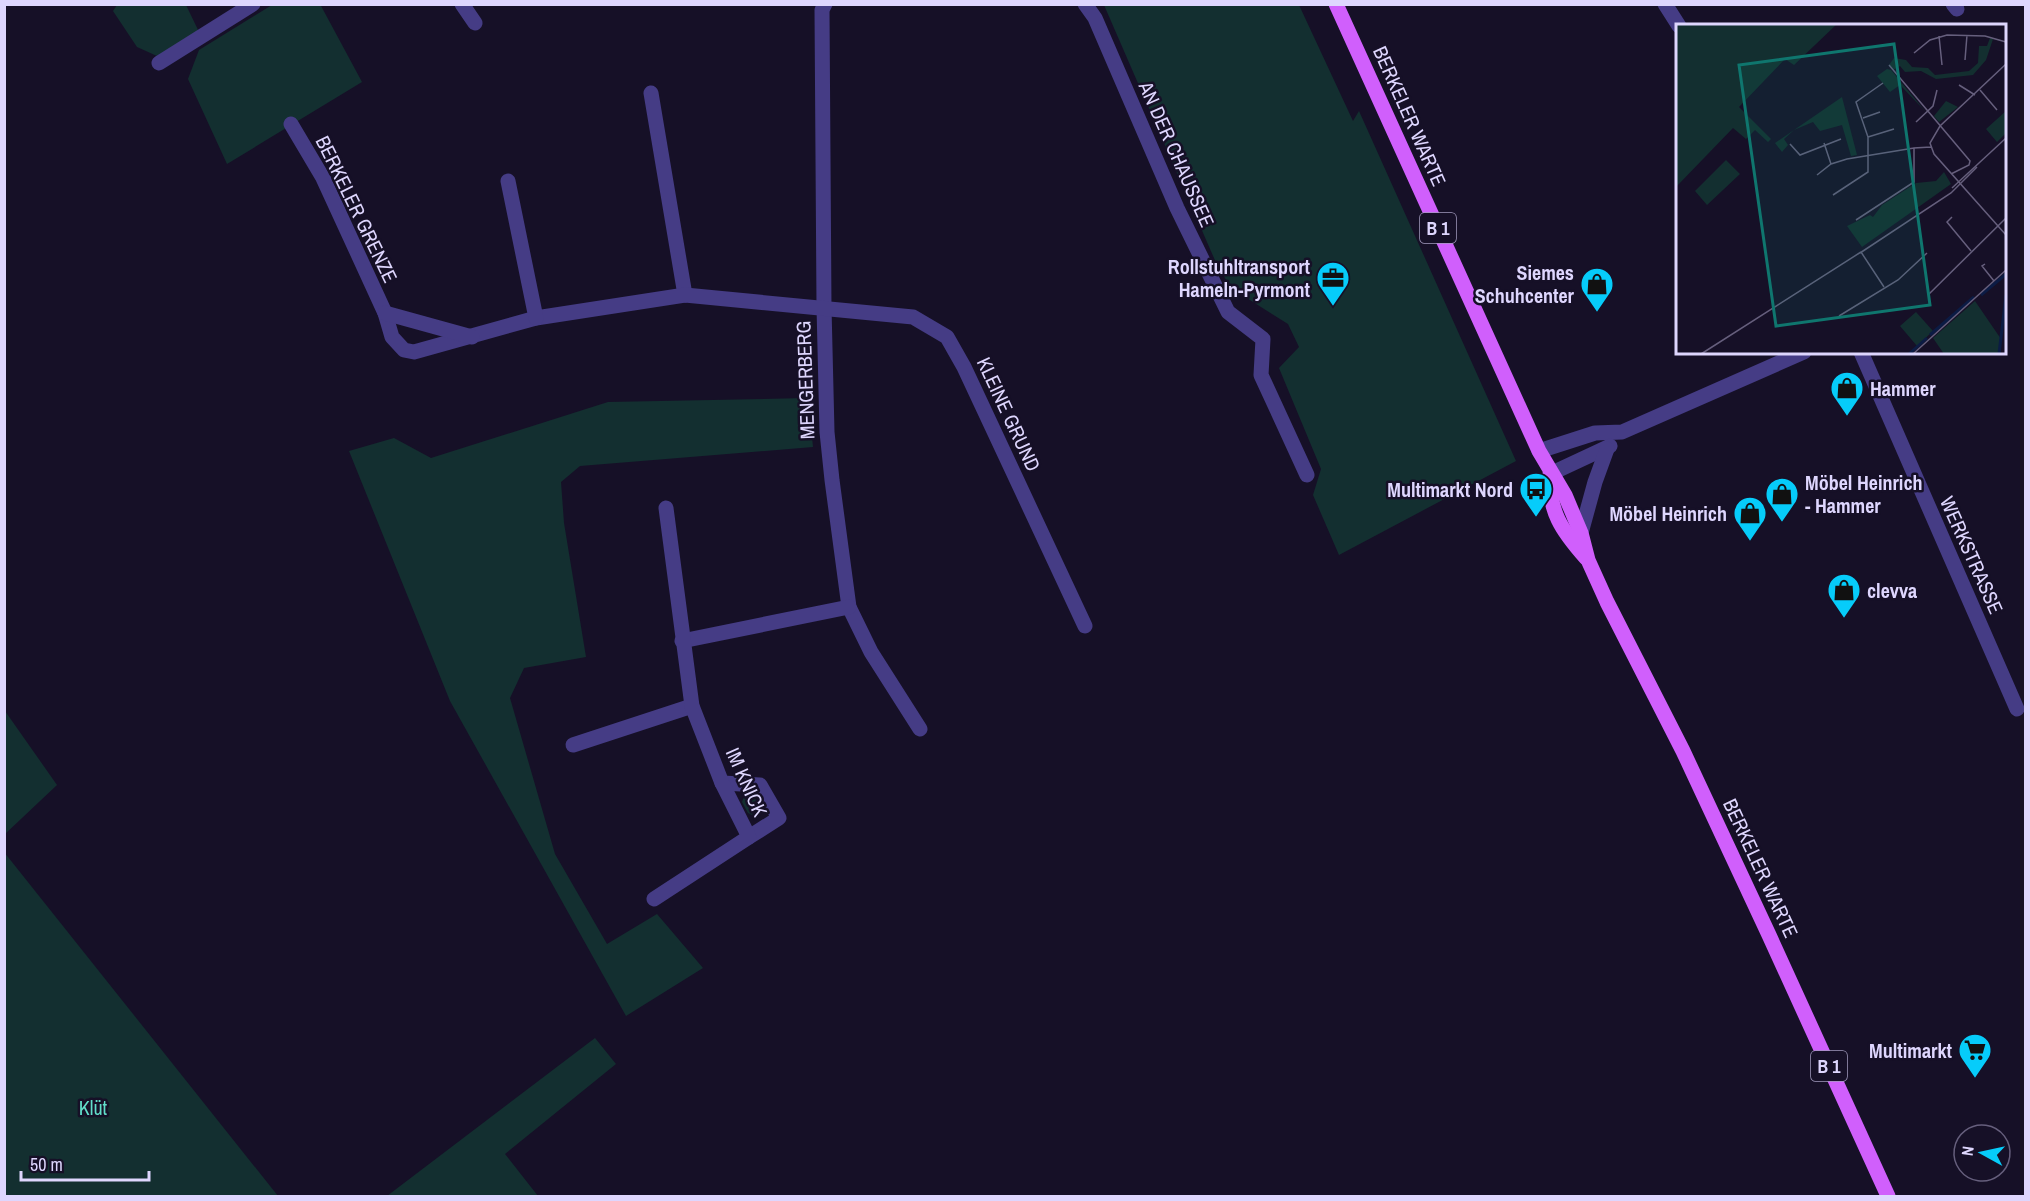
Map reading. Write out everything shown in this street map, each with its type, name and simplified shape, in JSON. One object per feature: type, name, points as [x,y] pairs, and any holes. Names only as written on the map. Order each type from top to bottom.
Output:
[{"type":"main road","name":"BERKELER WARTE","points":[[1336,4],[1539,451],[1550,474],[1565,495],[1581,533],[1588,560],[1769,935],[1888,1197]]},
{"type":"main road","name":"BERKELER WARTE","points":[[1550,474],[1549,497],[1567,537],[1588,560]]},
{"type":"street","points":[[159,63],[253,4]]},
{"type":"street","points":[[462,4],[475,23]]},
{"type":"street","name":"AN DER CHAUSSEE","points":[[1085,4],[1095,18],[1177,208],[1228,312],[1263,339],[1261,375],[1307,475]]},
{"type":"street","points":[[1665,4],[1678,24]]},
{"type":"street","name":"MENGERBERG","points":[[821,6],[827,432],[849,607],[871,652],[920,729]]},
{"type":"street","points":[[651,93],[685,295]]},
{"type":"street","name":"BERKELER GRENZE","points":[[291,124],[323,178],[385,313],[392,337],[404,350],[414,352],[473,338],[536,318],[685,295],[824,307]]},
{"type":"street","points":[[508,181],[536,318]]},
{"type":"street","name":"KLEINE GRUND","points":[[824,307],[913,317],[947,337],[964,367],[1085,626]]},
{"type":"street","name":"BERKELER GRENZE","points":[[385,313],[473,338]]},
{"type":"street","points":[[1539,451],[1595,432],[1622,432],[1799,354]]},
{"type":"street","name":"WERKSTRASSE","points":[[1862,354],[2017,709]]},
{"type":"street","points":[[1581,533],[1607,449],[1622,432]]},
{"type":"street","points":[[1550,474],[1607,449]]},
{"type":"street","name":"IM KNICK","points":[[654,899],[749,837],[722,783],[692,706],[666,507]]},
{"type":"street","points":[[682,641],[849,607]]},
{"type":"street","points":[[573,745],[692,706]]},
{"type":"street","points":[[722,783],[760,785],[779,818],[749,837]]},
{"type":"green space","points":[[320,4],[362,82],[227,164],[188,79],[199,50],[272,5]]},
{"type":"green space","points":[[117,5],[186,5],[200,34],[157,56],[137,47],[113,11]]},
{"type":"green space","points":[[1104,5],[1299,5],[1353,121],[1359,111],[1516,461],[1339,555],[1313,495],[1321,469],[1279,368],[1299,347],[1288,324],[1231,288],[1217,265]]},
{"type":"green space","points":[[808,398],[813,447],[580,466],[561,482],[564,523],[586,657],[524,668],[510,698],[555,854],[607,944],[657,914],[703,968],[626,1016],[450,701],[349,451],[394,438],[431,458],[608,402]]},
{"type":"green space","points":[[5,711],[57,785],[4,834]]},
{"type":"green space","points":[[745,793],[754,797],[758,803],[759,810],[754,816],[748,813],[742,802]]},
{"type":"green space","name":"Klüt","points":[[4,852],[278,1196],[5,1196]]},
{"type":"green space","points":[[595,1038],[616,1064],[505,1154],[538,1196],[387,1196]]},
{"type":"place","name":"Rollstuhltransport Hameln-Pyrmont","points":[[1333,307]]},
{"type":"place","name":"Siemes Schuhcenter","points":[[1597,313]]},
{"type":"place","name":"Hammer","points":[[1847,417]]},
{"type":"place","name":"Multimarkt Nord","points":[[1536,518]]},
{"type":"place","name":"Möbel Heinrich - Hammer","points":[[1782,523]]},
{"type":"place","name":"Möbel Heinrich","points":[[1750,542]]},
{"type":"place","name":"clevva","points":[[1844,619]]},
{"type":"place","name":"Multimarkt","points":[[1975,1079]]}]
